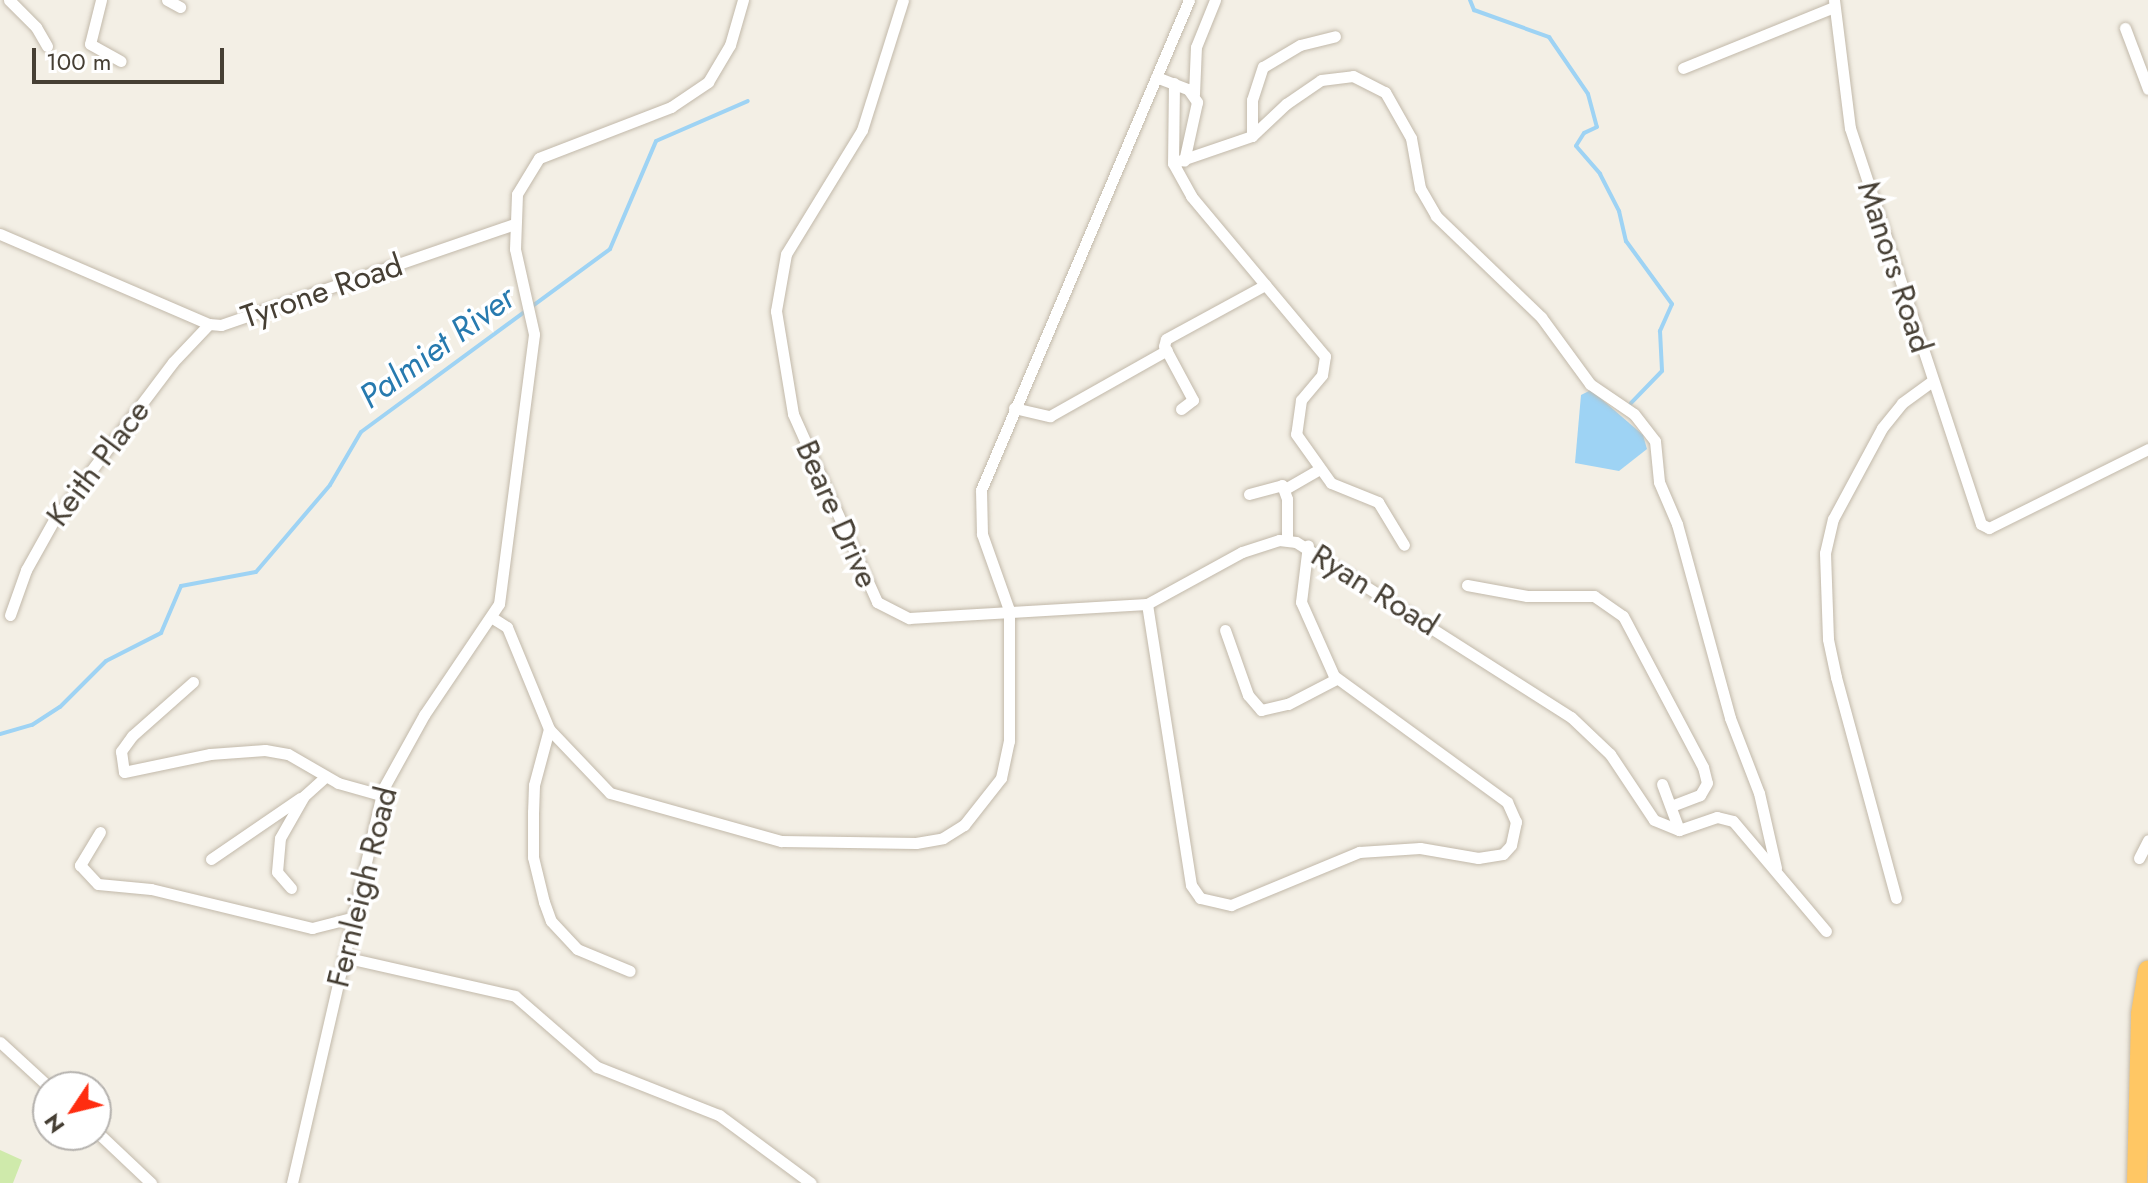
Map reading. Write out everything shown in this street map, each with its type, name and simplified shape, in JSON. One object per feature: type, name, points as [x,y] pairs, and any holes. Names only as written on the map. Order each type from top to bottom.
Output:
[{"type":"highway","points":[[2137,1183],[2141,1014],[2148,971]]},
{"type":"street","points":[[9,0],[36,27],[47,46]]},
{"type":"street","points":[[101,0],[90,44],[121,61]]},
{"type":"street","points":[[167,0],[180,7]]},
{"type":"street","points":[[512,225],[517,194],[539,158],[671,107],[708,82],[730,45],[743,0]]},
{"type":"street","name":"Beare Drive","points":[[903,0],[862,130],[786,254],[776,311],[785,383],[804,444],[877,602],[909,618],[1009,610]]},
{"type":"street","points":[[491,617],[507,627],[549,729],[610,793],[762,837],[901,843],[943,838],[982,808],[1007,765],[1009,610],[987,556],[979,513],[981,490],[1189,0]]},
{"type":"street","points":[[1179,165],[1197,115],[1194,94],[1196,47],[1215,0]]},
{"type":"street","points":[[1683,68],[1834,3]]},
{"type":"street","name":"Manors Road","points":[[1834,3],[1850,128],[1932,381],[1985,527],[2148,449]]},
{"type":"street","points":[[2125,28],[2148,89]]},
{"type":"street","points":[[1252,136],[1252,100],[1263,67],[1300,45],[1335,36]]},
{"type":"street","points":[[1179,165],[1252,136],[1286,104],[1321,80],[1353,76],[1375,84],[1411,138],[1420,188],[1436,216],[1541,317],[1590,384],[1647,426],[1730,718],[1759,793],[1776,868]]},
{"type":"street","points":[[1156,77],[1194,94]]},
{"type":"street","points":[[1174,83],[1179,165],[1206,217],[1325,356],[1325,369],[1304,393],[1295,423],[1319,469],[1337,487],[1378,502],[1404,545]]},
{"type":"street","name":"Fernleigh Road","points":[[292,1183],[381,795],[424,715],[499,604],[534,334],[512,225]]},
{"type":"street","name":"Tyrone Road","points":[[0,234],[209,324],[235,323],[512,225]]},
{"type":"street","points":[[1181,409],[1192,398],[1167,350],[1169,336],[1265,285]]},
{"type":"street","name":"Keith Place","points":[[10,615],[26,570],[54,520],[173,362],[209,324]]},
{"type":"street","points":[[1014,408],[1050,416],[1167,350]]},
{"type":"street","points":[[1896,898],[1828,639],[1825,553],[1833,519],[1882,428],[1902,403],[1932,381]]},
{"type":"street","points":[[1285,489],[1319,469]]},
{"type":"street","points":[[1249,494],[1273,483],[1285,489]]},
{"type":"street","points":[[1285,489],[1287,540]]},
{"type":"street","name":"Ryan Road","points":[[1009,610],[1147,604],[1242,552],[1287,540],[1308,545],[1571,717],[1610,754],[1654,820],[1679,830]]},
{"type":"street","points":[[1147,604],[1191,885],[1206,902],[1231,905],[1359,852],[1420,848],[1478,858],[1503,854],[1511,845],[1516,822],[1507,802],[1336,679],[1301,602],[1308,545]]},
{"type":"street","points":[[1467,585],[1527,596],[1594,596],[1623,616],[1703,767],[1707,783],[1700,795],[1672,806]]},
{"type":"street","points":[[1225,630],[1248,695],[1261,710],[1288,704],[1336,679]]},
{"type":"street","points":[[193,682],[132,736],[121,751],[124,772],[210,754],[265,750],[288,754],[325,777],[381,795]]},
{"type":"street","points":[[549,729],[534,785],[533,812],[533,857],[548,912],[577,949],[630,971]]},
{"type":"street","points":[[211,859],[304,796],[325,777]]},
{"type":"street","points":[[1662,784],[1679,830],[1717,817],[1733,821],[1776,868],[1826,931]]},
{"type":"street","points":[[291,888],[277,872],[276,855],[304,796]]},
{"type":"street","points":[[100,832],[80,865],[98,884],[151,889],[312,928],[355,917]]},
{"type":"street","points":[[2139,858],[2148,840]]},
{"type":"street","points":[[344,957],[515,996],[597,1067],[719,1115],[811,1183]]},
{"type":"street","points":[[0,1042],[32,1071]]},
{"type":"street","points":[[112,1146],[151,1183]]},
{"type":"green space","points":[[0,1150],[22,1160],[13,1183],[0,1183]]},
{"type":"water","points":[[1591,390],[1643,435],[1647,449],[1619,471],[1575,463],[1581,395]]},
{"type":"waterway","points":[[1470,0],[1474,10],[1549,37],[1588,94],[1597,127],[1584,133],[1576,146],[1600,174],[1619,211],[1626,241],[1672,304],[1660,331],[1662,371],[1631,403]]},
{"type":"waterway","name":"Palmiet River","points":[[0,734],[32,725],[60,707],[106,661],[161,633],[181,586],[256,572],[330,485],[361,432],[610,249],[656,141],[748,101]]}]
